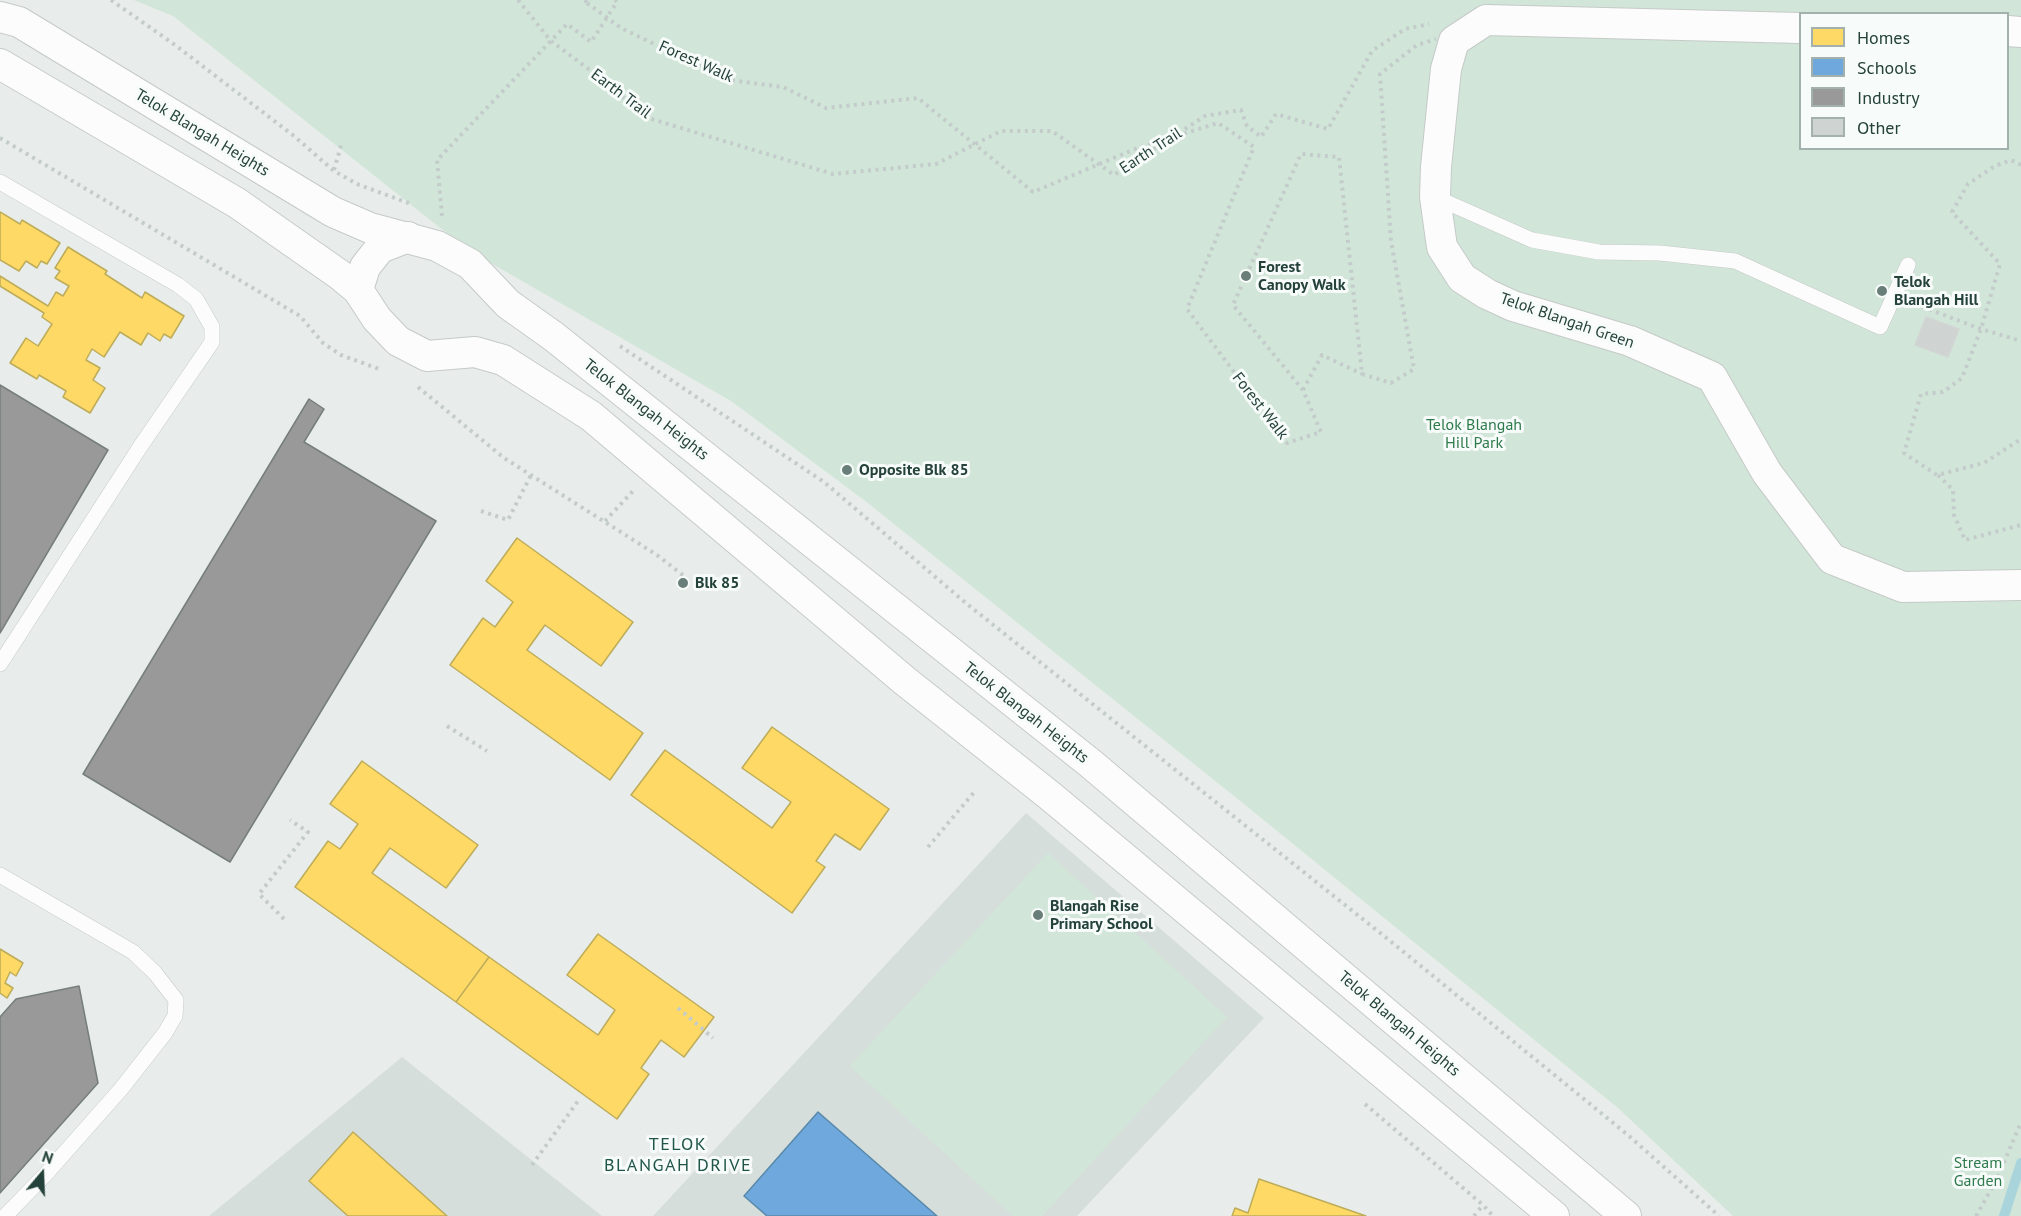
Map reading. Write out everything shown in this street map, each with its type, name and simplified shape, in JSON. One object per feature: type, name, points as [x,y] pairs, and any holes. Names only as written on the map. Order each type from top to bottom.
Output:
[{"type":"street","points":[[1487,14],[1799,28]]},
{"type":"street","name":"Telok Blangah Green","points":[[1487,14],[1454,41],[1446,69],[1436,167],[1435,197],[1442,247],[1462,278],[1513,306],[1630,341],[1712,377],[1767,473],[1832,559],[1903,587],[2021,585]]},
{"type":"street","name":"Telok Blangah Heights","points":[[0,17],[19,22],[333,212],[370,228],[437,246],[470,264],[508,304],[554,336],[1090,763],[1626,1216]]},
{"type":"street","points":[[0,64],[237,203],[358,290],[377,319],[398,341],[427,356],[475,352],[503,360],[591,416],[905,681],[1058,802],[1541,1212],[1572,1169]]},
{"type":"street","points":[[358,290],[365,267],[380,248],[408,237]]},
{"type":"lane","points":[[0,182],[178,285],[196,299],[212,327],[212,342],[140,447],[0,664]]},
{"type":"lane","points":[[1435,197],[1532,240],[1599,252],[1660,253],[1735,261],[1880,327],[1908,265]]},
{"type":"lane","points":[[0,875],[133,952],[151,969],[176,1000],[175,1016],[165,1033],[121,1089],[45,1175],[5,1216]]},
{"type":"path","points":[[111,0],[176,45],[294,136],[334,171],[357,184],[415,205]]},
{"type":"path","name":"Earth Trail","points":[[518,0],[551,41],[648,118],[833,174],[936,164],[1001,131],[1052,131],[1114,175],[1205,116],[1241,110],[1247,126],[1261,137],[1276,114],[1328,129],[1372,51],[1405,29],[1487,14]]},
{"type":"path","points":[[441,207],[437,160],[567,24],[591,42],[617,2],[615,0]]},
{"type":"path","name":"Forest Walk","points":[[588,1],[621,28],[729,80],[783,87],[826,108],[918,98],[1034,192],[1135,149],[1218,123],[1254,147],[1187,309],[1287,443],[1321,432],[1303,390],[1233,305],[1301,154],[1339,157],[1362,374]]},
{"type":"path","points":[[1303,390],[1322,355],[1362,374],[1391,383],[1414,369],[1391,241],[1380,74],[1417,45],[1436,39]]},
{"type":"path","points":[[0,138],[300,316],[323,343],[341,355],[383,370]]},
{"type":"path","points":[[334,171],[342,142]]},
{"type":"path","points":[[2021,165],[2011,160],[1995,166],[1968,184],[1952,212],[2000,264],[1981,329],[1962,378],[1943,392],[1921,394],[1904,453],[1937,475],[1953,490],[1954,515],[1965,540],[2021,525]]},
{"type":"path","points":[[436,219],[442,224]]},
{"type":"path","points":[[1895,296],[1981,329],[2021,341]]},
{"type":"path","points":[[618,344],[824,482],[967,604],[1389,940],[1628,1135],[1719,1216]]},
{"type":"path","points":[[410,383],[504,458],[657,555],[684,576]]},
{"type":"path","points":[[1937,475],[1984,463],[2021,439]]},
{"type":"path","points":[[605,521],[654,469]]},
{"type":"path","points":[[481,511],[508,520],[531,475]]},
{"type":"path","points":[[447,726],[487,751]]},
{"type":"path","points":[[928,847],[976,790]]},
{"type":"path","points":[[284,919],[259,894],[308,832],[290,820]]},
{"type":"path","points":[[678,1008],[713,1038]]},
{"type":"path","points":[[1361,1100],[1493,1216]]},
{"type":"path","points":[[532,1165],[578,1101]]},
{"type":"path","points":[[1976,1216],[1997,1179],[2021,1122]]},
{"type":"path","points":[[1474,1216],[1483,1205]]},
{"type":"shaded area","name":"Blangah Rise Primary School","points":[[1026,813],[1264,1018],[1077,1216],[653,1216]]},
{"type":"shaded area","points":[[402,1057],[602,1216],[209,1216]]},
{"type":"green space","name":"Telok Blangah Hill Park","points":[[134,0],[2021,0],[2021,1216],[1733,1216],[1618,1108],[1239,800],[864,500],[731,401],[468,250],[173,16]]},
{"type":"green space","points":[[1048,853],[1227,1017],[1042,1216],[1013,1216],[850,1066]]},
{"type":"building: Homes","points":[[0,212],[20,224],[22,220],[60,243],[47,264],[41,261],[37,268],[26,261],[19,271],[0,260]]},
{"type":"building: Homes","points":[[68,247],[107,271],[105,274],[142,298],[145,292],[184,316],[171,338],[164,334],[160,341],[148,333],[141,345],[120,332],[104,357],[92,349],[86,360],[100,368],[93,380],[105,388],[90,413],[63,397],[66,391],[39,375],[37,379],[10,363],[26,338],[38,346],[52,324],[42,317],[44,313],[0,286],[0,276],[48,306],[56,292],[63,296],[69,286],[55,278],[60,271],[55,268]]},
{"type":"building: Homes","points":[[517,538],[633,622],[601,666],[545,625],[527,650],[643,733],[610,780],[450,665],[483,618],[495,627],[513,602],[486,581]]},
{"type":"building: Homes","points":[[772,727],[889,809],[860,850],[835,834],[816,861],[825,867],[792,913],[631,795],[665,750],[772,828],[791,802],[742,768]]},
{"type":"building: Homes","points":[[362,761],[478,845],[446,888],[390,848],[372,873],[489,957],[456,1002],[295,887],[328,841],[340,849],[358,824],[330,804]]},
{"type":"building: Homes","points":[[598,934],[714,1017],[684,1057],[661,1040],[641,1068],[649,1074],[617,1119],[456,1002],[489,957],[598,1035],[615,1010],[567,975]]},
{"type":"building: Homes","points":[[0,949],[23,963],[16,976],[10,972],[5,983],[13,988],[7,998],[0,993]]},
{"type":"building: Homes","points":[[353,1132],[447,1216],[348,1216],[309,1181]]},
{"type":"building: Homes","points":[[1259,1179],[1366,1216],[1232,1216],[1235,1208],[1248,1213]]},
{"type":"building: Schools","points":[[818,1112],[937,1216],[767,1216],[744,1196]]},
{"type":"building: Industry","points":[[0,385],[108,450],[0,633]]},
{"type":"building: Industry","points":[[309,399],[324,409],[304,442],[436,521],[230,862],[83,774]]},
{"type":"building: Industry","points":[[79,986],[98,1083],[0,1193],[0,1017],[16,999]]},
{"type":"building: Other","points":[[1926,317],[1959,329],[1948,357],[1915,345]]},
{"type":"waterway","points":[[2004,1216],[2021,1163]]},
{"type":"place","name":"Forest Canopy Walk","points":[[1246,276]]},
{"type":"place","name":"Telok Blangah Hill","points":[[1882,291]]},
{"type":"place","name":"Opposite Blk 85","points":[[847,470]]},
{"type":"place","name":"Blk 85","points":[[683,583]]},
{"type":"place","name":"Blangah Rise Primary School","points":[[1038,915]]},
{"type":"district","name":"TELOK BLANGAH DRIVE","points":[[678,1155]]},
{"type":"park label","name":"Stream Garden","points":[[1978,1172]]}]
